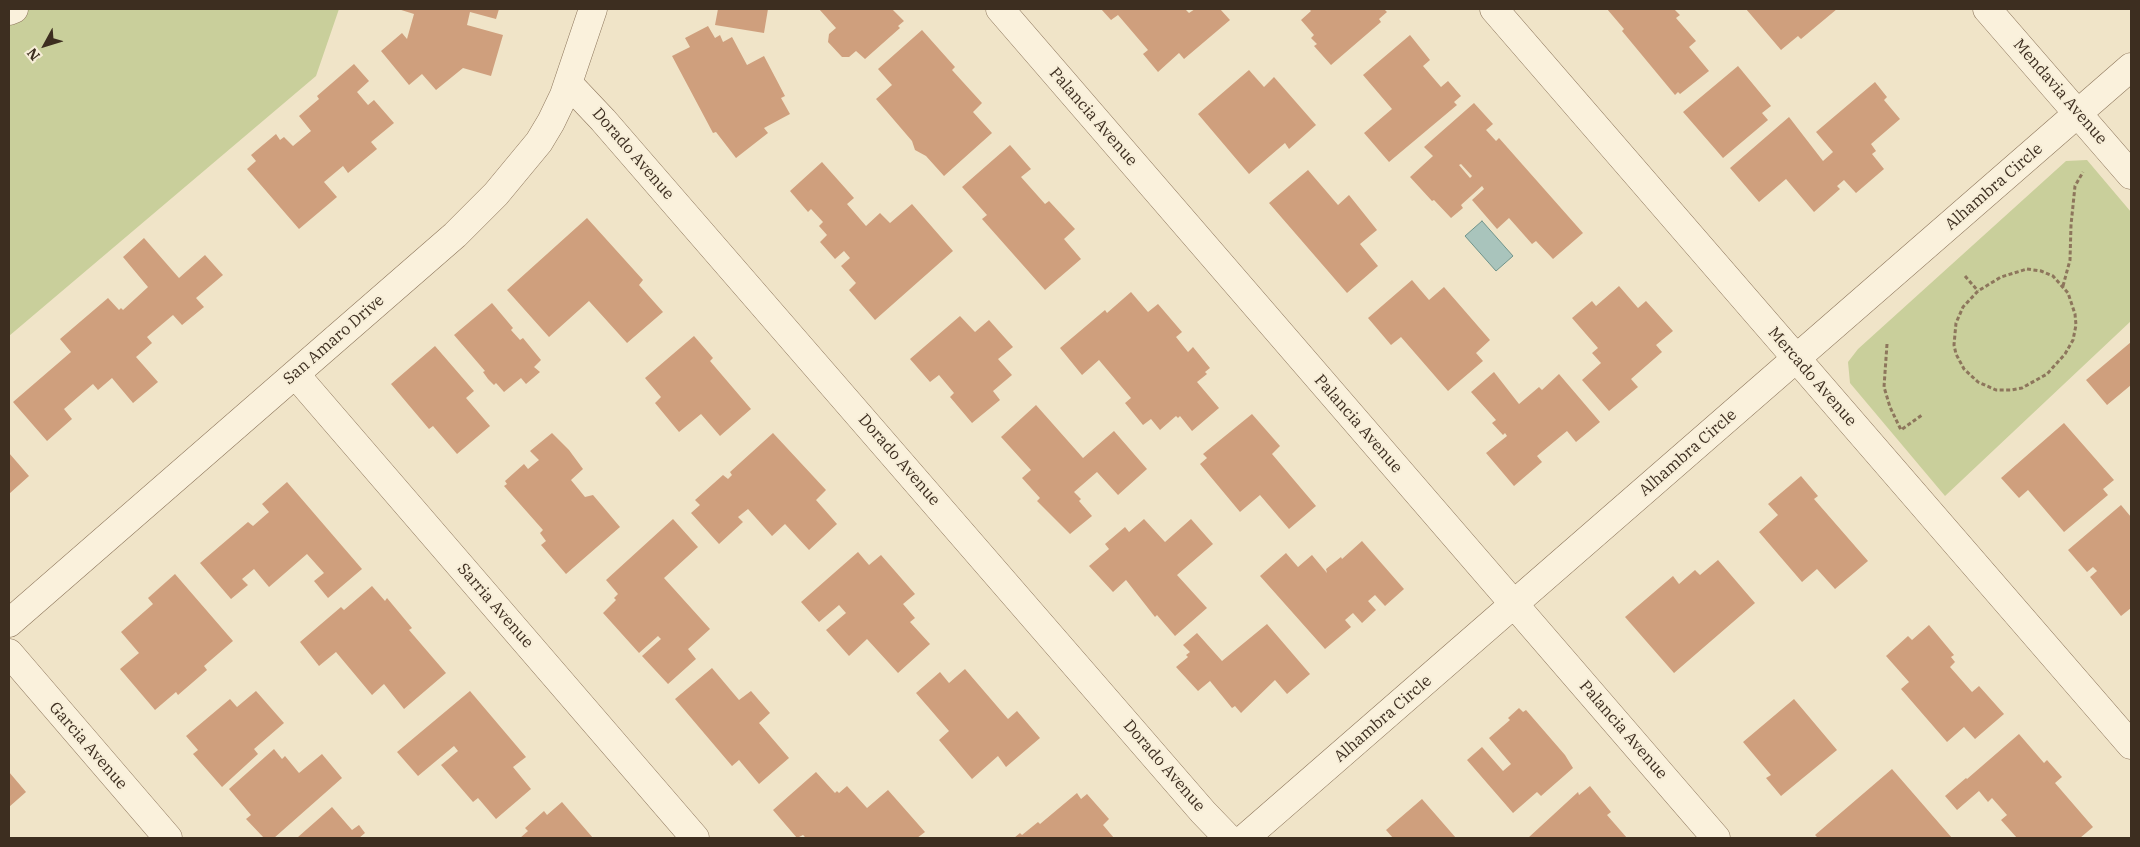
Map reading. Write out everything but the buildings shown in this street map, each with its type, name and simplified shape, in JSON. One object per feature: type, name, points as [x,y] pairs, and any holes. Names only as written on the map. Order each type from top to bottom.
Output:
[{"type":"street","points":[[9,11],[14,9]]},
{"type":"street","name":"San Amaro Drive","points":[[9,623],[462,228],[496,194],[539,142],[554,116],[568,83],[593,9]]},
{"type":"street","name":"Palancia Avenue","points":[[1000,9],[1716,838]]},
{"type":"street","name":"Mercado Avenue","points":[[1494,9],[2131,745]]},
{"type":"street","name":"Mendavia Avenue","points":[[1987,9],[2131,175]]},
{"type":"street","name":"Alhambra Circle","points":[[1245,838],[2131,67]]},
{"type":"street","name":"Dorado Avenue","points":[[568,83],[610,127],[1196,804],[1228,838]]},
{"type":"street","name":"Sarria Avenue","points":[[295,374],[695,838]]},
{"type":"street","name":"Garcia Avenue","points":[[9,654],[168,838]]},
{"type":"path","points":[[2063,286],[2070,260],[2070,225],[2076,186],[2082,172]]},
{"type":"path","points":[[2027,270],[2042,271],[2053,276],[2063,286],[2072,301],[2076,325],[2073,340],[2065,354],[2047,374],[2022,388],[1996,390],[1978,382],[1964,370],[1956,354],[1954,334],[1959,314],[1978,290],[2001,277],[2027,270]]},
{"type":"path","points":[[1965,276],[1978,290]]},
{"type":"path","points":[[1887,344],[1884,387],[1890,407],[1901,430],[1922,416]]},
{"type":"green space","points":[[9,9],[339,9],[316,76],[9,336]]},
{"type":"green space","points":[[2087,160],[2131,212],[2131,321],[1945,496],[1850,383],[1848,362],[1858,349],[2066,161]]},
{"type":"water","points":[[1482,221],[1513,256],[1496,271],[1465,236]]}]
